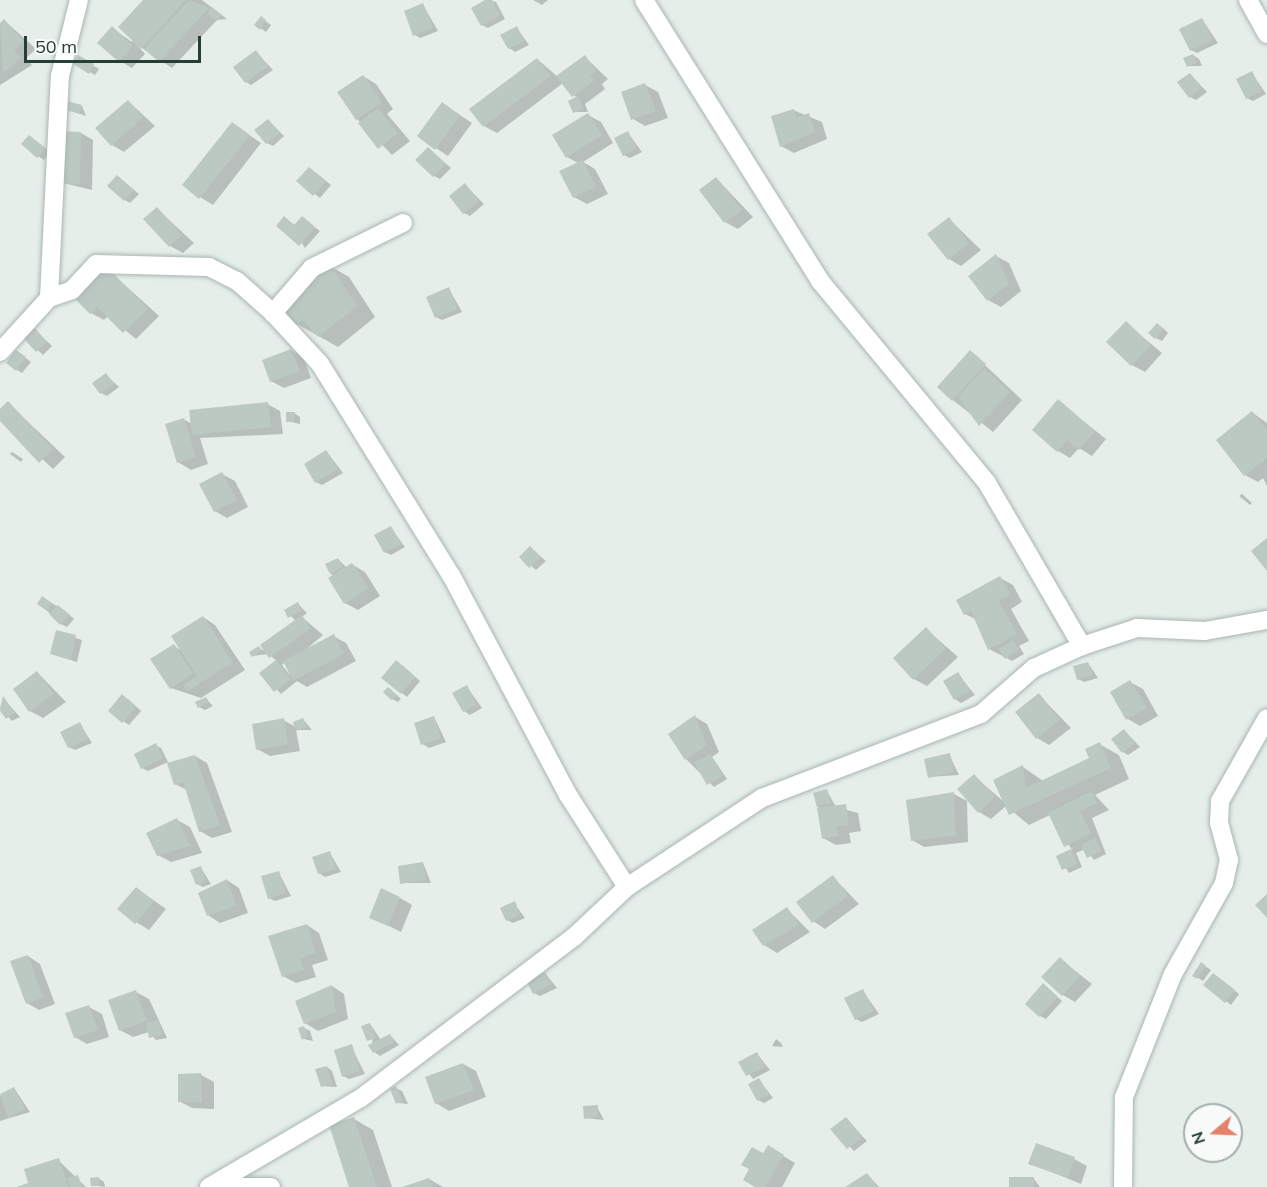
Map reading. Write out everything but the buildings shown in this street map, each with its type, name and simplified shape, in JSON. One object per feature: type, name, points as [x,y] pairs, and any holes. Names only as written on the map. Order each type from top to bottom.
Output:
[{"type":"street","points":[[49,298],[60,76],[79,0]]},
{"type":"street","points":[[644,0],[820,281],[987,483],[1082,646]]},
{"type":"street","points":[[1248,0],[1267,34]]},
{"type":"street","points":[[273,313],[312,268],[403,223]]},
{"type":"street","points":[[0,352],[49,298],[72,290],[96,264],[210,267],[237,281],[273,313],[320,364],[451,575],[567,795],[627,887]]},
{"type":"street","points":[[209,1187],[361,1098],[574,937],[627,887],[762,798],[981,714],[1034,668],[1082,646],[1137,628],[1205,631],[1267,620]]},
{"type":"street","points":[[1123,1187],[1124,1097],[1173,974],[1224,883],[1229,860],[1219,822],[1220,801],[1267,718]]},
{"type":"street","points":[[226,1187],[271,1187]]}]
